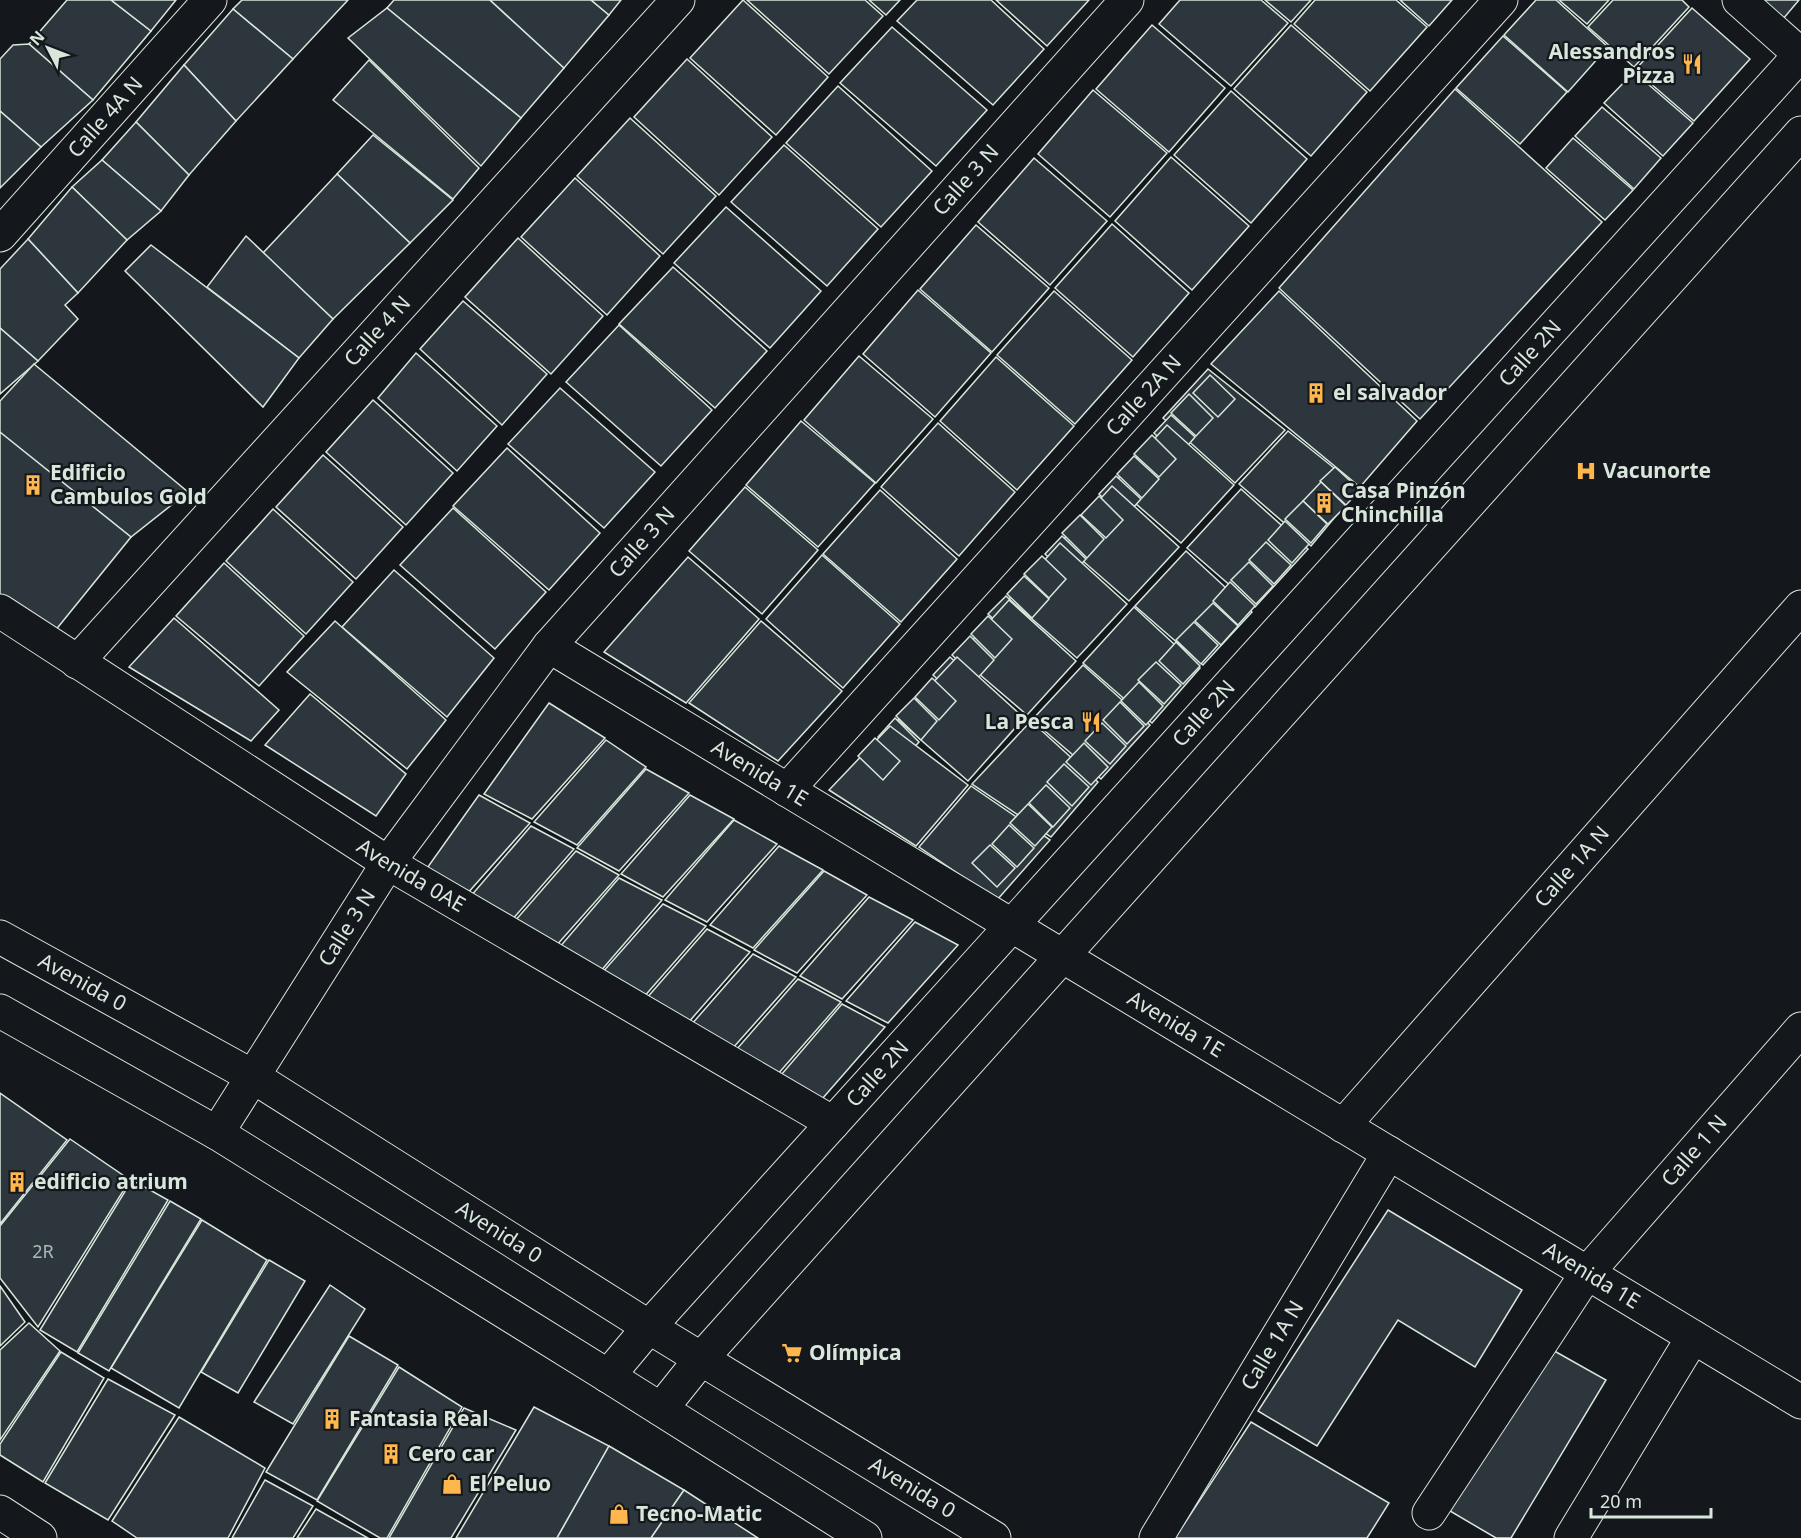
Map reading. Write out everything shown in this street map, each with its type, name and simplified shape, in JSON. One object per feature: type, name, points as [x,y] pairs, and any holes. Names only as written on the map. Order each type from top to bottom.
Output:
[{"type":"street","name":"Calle 4A N","points":[[0,235],[210,0]]},
{"type":"street","name":"Calle 4 N","points":[[77,662],[678,0]]},
{"type":"street","name":"Calle 3 N","points":[[217,1133],[388,862],[549,646],[1127,0]]},
{"type":"street","name":"Calle 2A N","points":[[787,790],[1501,0]]},
{"type":"street","points":[[1739,0],[1801,54]]},
{"type":"street","name":"Calle 2N","points":[[608,1376],[833,1123],[1801,54]]},
{"type":"street","points":[[661,1409],[702,1359],[1801,133]]},
{"type":"street","name":"Calle 1A N","points":[[1343,1126],[1801,608]]},
{"type":"street","name":"Avenida 0AE","points":[[0,611],[388,862],[833,1123]]},
{"type":"street","name":"Avenida 1E","points":[[549,646],[1801,1402]]},
{"type":"street","name":"Avenida 0","points":[[0,938],[252,1076],[650,1327],[994,1538]]},
{"type":"street","points":[[0,1011],[217,1133],[608,1376],[661,1409],[832,1529],[866,1538]]},
{"type":"street","name":"Calle 1 N","points":[[1429,1513],[1587,1273],[1801,1029]]},
{"type":"street","name":"Calle 1A N","points":[[1156,1538],[1389,1153]]},
{"type":"street","points":[[1571,1538],[1693,1337]]},
{"type":"street","points":[[0,1512],[40,1538]]},
{"type":"building","points":[[67,0],[111,0],[151,31],[93,100],[29,44]]},
{"type":"building","points":[[111,0],[176,0],[151,31]]},
{"type":"building","points":[[242,0],[348,0],[293,59],[233,9]]},
{"type":"building","points":[[394,0],[490,0],[564,68],[521,118],[387,8]]},
{"type":"building","points":[[490,0],[591,0],[609,15],[564,68]]},
{"type":"building","points":[[591,0],[621,0],[609,15]]},
{"type":"building","points":[[743,0],[828,77],[776,135],[690,58]]},
{"type":"building","points":[[747,0],[865,0],[883,16],[829,74]]},
{"type":"building","points":[[869,0],[900,0],[886,15]]},
{"type":"building","points":[[917,0],[991,0],[1044,49],[993,105],[897,21]]},
{"type":"building","points":[[996,0],[1089,0],[1047,46]]},
{"type":"building","points":[[1180,0],[1261,0],[1288,23],[1231,86],[1159,24]]},
{"type":"building","points":[[1265,0],[1311,0],[1291,22]]},
{"type":"building","points":[[1315,0],[1396,0],[1427,27],[1370,91],[1294,24]]},
{"type":"building","points":[[1400,0],[1452,0],[1429,26]]},
{"type":"building","points":[[1536,0],[1556,0],[1608,47],[1568,92],[1504,35]]},
{"type":"building","points":[[1559,0],[1609,0],[1587,24]]},
{"type":"building","points":[[1613,0],[1682,0],[1689,7],[1634,67],[1588,27]]},
{"type":"building","points":[[1762,0],[1799,0],[1783,19]]},
{"type":"building","points":[[387,8],[521,118],[481,166],[348,38]]},
{"type":"building","name":"Alessandros Pizza","points":[[1692,8],[1750,59],[1694,121],[1635,70]]},
{"type":"building","points":[[233,9],[293,59],[236,121],[184,65]]},
{"type":"building","points":[[1152,25],[1225,88],[1169,152],[1096,89]]},
{"type":"building","points":[[1291,25],[1367,92],[1311,156],[1234,89]]},
{"type":"building","points":[[892,27],[987,110],[936,166],[840,83]]},
{"type":"building","points":[[1503,36],[1567,92],[1520,144],[1456,88]]},
{"type":"building","points":[[29,44],[93,100],[41,147],[0,111],[0,59],[13,45]]},
{"type":"building","points":[[687,59],[772,137],[719,195],[634,117]]},
{"type":"building","points":[[369,60],[479,168],[453,199],[333,100]]},
{"type":"building","points":[[184,65],[236,121],[189,175],[136,122]]},
{"type":"building","points":[[1634,72],[1693,123],[1663,156],[1604,103]]},
{"type":"building","points":[[838,86],[932,171],[881,227],[786,143]]},
{"type":"building","points":[[1455,89],[1602,222],[1420,419],[1279,288]]},
{"type":"building","points":[[1093,90],[1167,153],[1110,217],[1038,154]]},
{"type":"building","points":[[1231,91],[1307,159],[1251,223],[1174,155]]},
{"type":"building","points":[[1602,107],[1661,158],[1634,189],[1575,136]]},
{"type":"building","points":[[0,111],[41,147],[0,188]]},
{"type":"building","points":[[630,118],[716,196],[663,254],[577,176]]},
{"type":"building","points":[[136,122],[189,175],[161,211],[102,160]]},
{"type":"building","points":[[373,135],[453,200],[410,243],[337,174]]},
{"type":"building","points":[[1573,138],[1633,190],[1605,220],[1546,168]]},
{"type":"building","points":[[784,145],[878,229],[827,286],[731,202]]},
{"type":"building","points":[[1171,157],[1249,226],[1192,290],[1115,221]]},
{"type":"building","points":[[1034,158],[1107,221],[1050,285],[978,222]]},
{"type":"building","points":[[102,160],[161,211],[127,240],[72,187]]},
{"type":"building","points":[[337,174],[410,243],[333,319],[263,253]]},
{"type":"building","points":[[575,178],[660,256],[607,315],[521,237]]},
{"type":"building","points":[[72,187],[127,240],[78,293],[28,239]]},
{"type":"building","points":[[726,207],[821,291],[770,348],[674,263]]},
{"type":"building","points":[[1112,224],[1189,293],[1133,357],[1055,288]]},
{"type":"building","points":[[976,225],[1049,288],[992,352],[920,289]]},
{"type":"building","points":[[246,236],[333,319],[299,358],[207,287]]},
{"type":"building","points":[[518,238],[603,316],[551,374],[465,297]]},
{"type":"building","points":[[28,239],[78,293],[65,305],[78,319],[38,361],[0,328],[0,269]]},
{"type":"building","points":[[151,245],[299,358],[263,407],[125,271]]},
{"type":"building","points":[[673,267],[767,351],[715,408],[619,324]]},
{"type":"building","points":[[918,290],[991,353],[935,417],[863,354]]},
{"type":"building","points":[[1054,291],[1132,360],[1075,424],[997,355]]},
{"type":"building","name":"el salvador","points":[[1279,291],[1417,421],[1360,487],[1211,364]]},
{"type":"building","points":[[463,301],[547,374],[502,425],[420,349]]},
{"type":"building","points":[[619,325],[712,410],[661,466],[566,382]]},
{"type":"building","points":[[0,328],[38,361],[0,394]]},
{"type":"building","points":[[416,353],[497,426],[457,471],[378,398]]},
{"type":"building","points":[[859,356],[933,419],[876,483],[804,420]]},
{"type":"building","points":[[996,357],[1074,426],[1017,490],[940,421]]},
{"type":"building","points":[[34,364],[188,492],[131,537],[0,433],[0,401]]},
{"type":"building","points":[[1208,369],[1285,430],[1235,483],[1163,418]]},
{"type":"building","points":[[1210,375],[1235,399],[1218,417],[1193,393]]},
{"type":"building","points":[[560,388],[655,472],[604,528],[508,444]]},
{"type":"building","points":[[1189,394],[1213,418],[1196,436],[1171,413]]},
{"type":"building","points":[[373,400],[453,473],[406,525],[326,452]]},
{"type":"building","points":[[1171,415],[1195,437],[1178,457],[1154,433]]},
{"type":"building","points":[[801,421],[875,483],[818,547],[746,485]]},
{"type":"building","points":[[938,423],[1015,492],[959,556],[881,487]]},
{"type":"building","points":[[1167,425],[1234,485],[1181,543],[1113,484]]},
{"type":"building","points":[[1288,431],[1359,488],[1311,546],[1239,484]]},
{"type":"building","name":"Edificio Cambulos Gold","points":[[0,432],[131,537],[46,642],[0,611]]},
{"type":"building","points":[[1152,435],[1176,459],[1159,477],[1134,454]]},
{"type":"building","points":[[507,448],[600,533],[549,590],[453,506]]},
{"type":"building","points":[[323,455],[403,527],[356,579],[276,507]]},
{"type":"building","points":[[1134,456],[1159,479],[1142,498],[1117,474]]},
{"type":"building","points":[[1335,467],[1360,490],[1346,505],[1320,481]]},
{"type":"building","points":[[1116,476],[1141,499],[1124,518],[1099,494]]},
{"type":"building","name":"Casa Pinzón Chinchilla","points":[[1321,482],[1346,506],[1328,524],[1303,501]]},
{"type":"building","points":[[1112,486],[1179,547],[1129,601],[1061,542]]},
{"type":"building","points":[[745,487],[818,550],[762,614],[689,551]]},
{"type":"building","points":[[1241,489],[1308,549],[1255,607],[1187,548]]},
{"type":"building","points":[[880,490],[957,559],[901,622],[823,554]]},
{"type":"building","points":[[1099,496],[1123,520],[1106,538],[1081,515]]},
{"type":"building","points":[[1303,501],[1327,524],[1311,543],[1285,519]]},
{"type":"building","points":[[453,508],[546,592],[495,649],[400,565]]},
{"type":"building","points":[[273,509],[353,582],[306,634],[226,561]]},
{"type":"building","points":[[1080,515],[1104,539],[1087,558],[1062,533]]},
{"type":"building","points":[[1285,521],[1309,544],[1292,563],[1268,540]]},
{"type":"building","points":[[1062,536],[1086,559],[1069,577],[1045,554]]},
{"type":"building","points":[[1266,542],[1291,565],[1274,584],[1249,560]]},
{"type":"building","points":[[1060,543],[1127,604],[1077,658],[1009,599]]},
{"type":"building","points":[[1186,551],[1252,612],[1203,665],[1135,606]]},
{"type":"building","points":[[822,555],[900,624],[843,688],[766,619]]},
{"type":"building","points":[[1042,556],[1066,579],[1049,598],[1024,574]]},
{"type":"building","points":[[688,557],[759,619],[686,703],[604,652]]},
{"type":"building","points":[[1249,562],[1273,586],[1256,604],[1231,580]]},
{"type":"building","points":[[224,563],[304,636],[259,686],[176,616]]},
{"type":"building","points":[[394,570],[494,658],[447,717],[342,627]]},
{"type":"building","points":[[1024,576],[1049,599],[1032,618],[1007,594]]},
{"type":"building","points":[[1230,582],[1255,606],[1238,625],[1213,601]]},
{"type":"building","points":[[1006,596],[1030,619],[1013,637],[988,614]]},
{"type":"building","points":[[1009,600],[1076,661],[1027,715],[958,656]]},
{"type":"building","points":[[1213,603],[1238,626],[1221,645],[1195,621]]},
{"type":"building","points":[[1134,607],[1200,668],[1152,723],[1083,663]]},
{"type":"building","points":[[988,616],[1012,639],[995,658],[971,634]]},
{"type":"building","points":[[174,618],[279,710],[251,741],[129,667]]},
{"type":"building","points":[[335,621],[446,720],[407,769],[287,672]]},
{"type":"building","points":[[761,621],[842,691],[778,761],[689,703]]},
{"type":"building","points":[[1194,622],[1218,645],[1201,664],[1176,640]]},
{"type":"building","points":[[970,636],[994,660],[977,679],[952,655]]},
{"type":"building","points":[[1176,642],[1200,666],[1183,684],[1159,661]]},
{"type":"building","points":[[950,657],[975,680],[958,699],[933,675]]},
{"type":"building","points":[[957,657],[1024,718],[968,781],[898,720]]},
{"type":"building","points":[[1156,662],[1181,685],[1164,704],[1138,680]]},
{"type":"building","name":"La Pesca","points":[[1083,665],[1150,725],[1101,779],[1032,720]]},
{"type":"building","points":[[932,678],[956,701],[939,720],[915,697]]},
{"type":"building","points":[[1139,682],[1163,706],[1146,725],[1121,701]]},
{"type":"building","points":[[310,694],[406,774],[376,816],[265,745]]},
{"type":"building","points":[[914,698],[937,721],[921,740],[896,716]]},
{"type":"building","points":[[1120,702],[1144,726],[1127,744],[1103,720]]},
{"type":"building","points":[[549,703],[605,738],[532,819],[484,794]]},
{"type":"building","points":[[895,718],[919,742],[902,761],[878,737]]},
{"type":"building","points":[[1031,721],[1098,782],[1051,837],[972,784]]},
{"type":"building","points":[[1102,723],[1126,746],[1110,764],[1085,741]]},
{"type":"building","points":[[890,726],[968,785],[916,846],[829,790]]},
{"type":"building","points":[[875,738],[900,761],[883,780],[858,756]]},
{"type":"building","points":[[606,740],[646,767],[577,845],[534,822]]},
{"type":"building","points":[[1084,743],[1108,767],[1091,785],[1066,762]]},
{"type":"building","points":[[1064,764],[1089,787],[1072,806],[1047,782]]},
{"type":"building","points":[[646,769],[689,793],[619,871],[577,848]]},
{"type":"building","points":[[1046,785],[1070,808],[1053,827],[1029,803]]},
{"type":"building","points":[[971,786],[1050,840],[997,900],[919,847]]},
{"type":"building","points":[[479,795],[530,823],[466,895],[425,871]]},
{"type":"building","points":[[690,795],[734,819],[663,897],[621,874]]},
{"type":"building","points":[[1028,804],[1052,827],[1035,846],[1010,823]]},
{"type":"building","points":[[734,820],[777,844],[707,922],[665,900]]},
{"type":"building","points":[[1009,825],[1034,848],[1017,867],[992,844]]},
{"type":"building","points":[[531,826],[574,849],[511,921],[470,897]]},
{"type":"building","points":[[990,845],[1015,868],[997,887],[972,863]]},
{"type":"building","points":[[779,846],[823,870],[753,948],[710,925]]},
{"type":"building","points":[[576,851],[619,875],[555,947],[514,922]]},
{"type":"building","points":[[824,871],[867,895],[797,973],[754,950]]},
{"type":"building","points":[[619,878],[662,900],[599,973],[558,949]]},
{"type":"building","points":[[869,897],[913,920],[842,999],[800,976]]},
{"type":"building","points":[[663,904],[706,926],[642,999],[601,974]]},
{"type":"building","points":[[915,922],[958,945],[888,1023],[846,1001]]},
{"type":"building","points":[[707,929],[750,952],[687,1024],[645,1000]]},
{"type":"building","points":[[753,954],[796,977],[732,1049],[691,1025]]},
{"type":"building","points":[[798,979],[841,1002],[777,1075],[736,1050]]},
{"type":"building","points":[[842,1004],[885,1027],[822,1099],[781,1075]]},
{"type":"building","name":"edificio atrium","points":[[0,1093],[67,1140],[0,1224]]},
{"type":"building","points":[[70,1139],[130,1180],[38,1327],[0,1278],[0,1226]]},
{"type":"building","points":[[132,1180],[168,1200],[77,1352],[40,1330]]},
{"type":"building","points":[[170,1201],[201,1219],[109,1371],[78,1353]]},
{"type":"building","points":[[1388,1210],[1522,1290],[1475,1367],[1398,1320],[1317,1446],[1258,1411]]},
{"type":"building","points":[[202,1220],[267,1260],[179,1408],[111,1368]]},
{"type":"building","points":[[269,1260],[305,1281],[238,1393],[201,1372]]},
{"type":"building","points":[[330,1285],[365,1309],[293,1424],[254,1402]]},
{"type":"building","points":[[0,1286],[25,1322],[0,1346]]},
{"type":"building","points":[[29,1323],[60,1351],[0,1440],[0,1350]]},
{"type":"building","name":"Fantasia Real","points":[[349,1336],[398,1365],[317,1500],[266,1472]]},
{"type":"building","points":[[1549,1348],[1606,1380],[1511,1538],[1496,1538],[1450,1511]]},
{"type":"building","points":[[61,1352],[104,1378],[43,1482],[0,1455],[0,1444]]},
{"type":"building","name":"Cero car","points":[[399,1367],[462,1407],[387,1538],[380,1538],[317,1501]]},
{"type":"building","points":[[108,1379],[175,1415],[108,1520],[45,1483]]},
{"type":"building","points":[[534,1407],[609,1446],[557,1538],[456,1538]]},
{"type":"building","name":"El Peluo","points":[[464,1408],[516,1430],[451,1538],[389,1538]]},
{"type":"building","points":[[179,1417],[265,1468],[228,1538],[137,1538],[112,1521]]},
{"type":"building","points":[[1251,1422],[1389,1503],[1367,1538],[1175,1538]]},
{"type":"building","name":"Tecno-Matic","points":[[609,1446],[684,1490],[651,1538],[557,1538]]},
{"type":"building","points":[[265,1480],[313,1506],[293,1538],[232,1538]]},
{"type":"building","points":[[684,1490],[758,1538],[651,1538]]},
{"type":"building","points":[[316,1509],[368,1538],[297,1538]]},
{"type":"place","name":"Alessandros Pizza","points":[[1692,64]]},
{"type":"place","name":"el salvador","points":[[1316,393]]},
{"type":"place","name":"Vacunorte","points":[[1586,471]]},
{"type":"place","name":"Edificio Cambulos Gold","points":[[33,485]]},
{"type":"place","name":"Casa Pinzón Chinchilla","points":[[1324,503]]},
{"type":"place","name":"La Pesca","points":[[1091,722]]},
{"type":"place","name":"edificio atrium","points":[[17,1182]]},
{"type":"place","name":"Olímpica","points":[[792,1353]]},
{"type":"place","name":"Fantasia Real","points":[[332,1419]]},
{"type":"place","name":"Cero car","points":[[391,1454]]},
{"type":"place","name":"El Peluo","points":[[452,1484]]},
{"type":"place","name":"Tecno-Matic","points":[[619,1514]]}]
